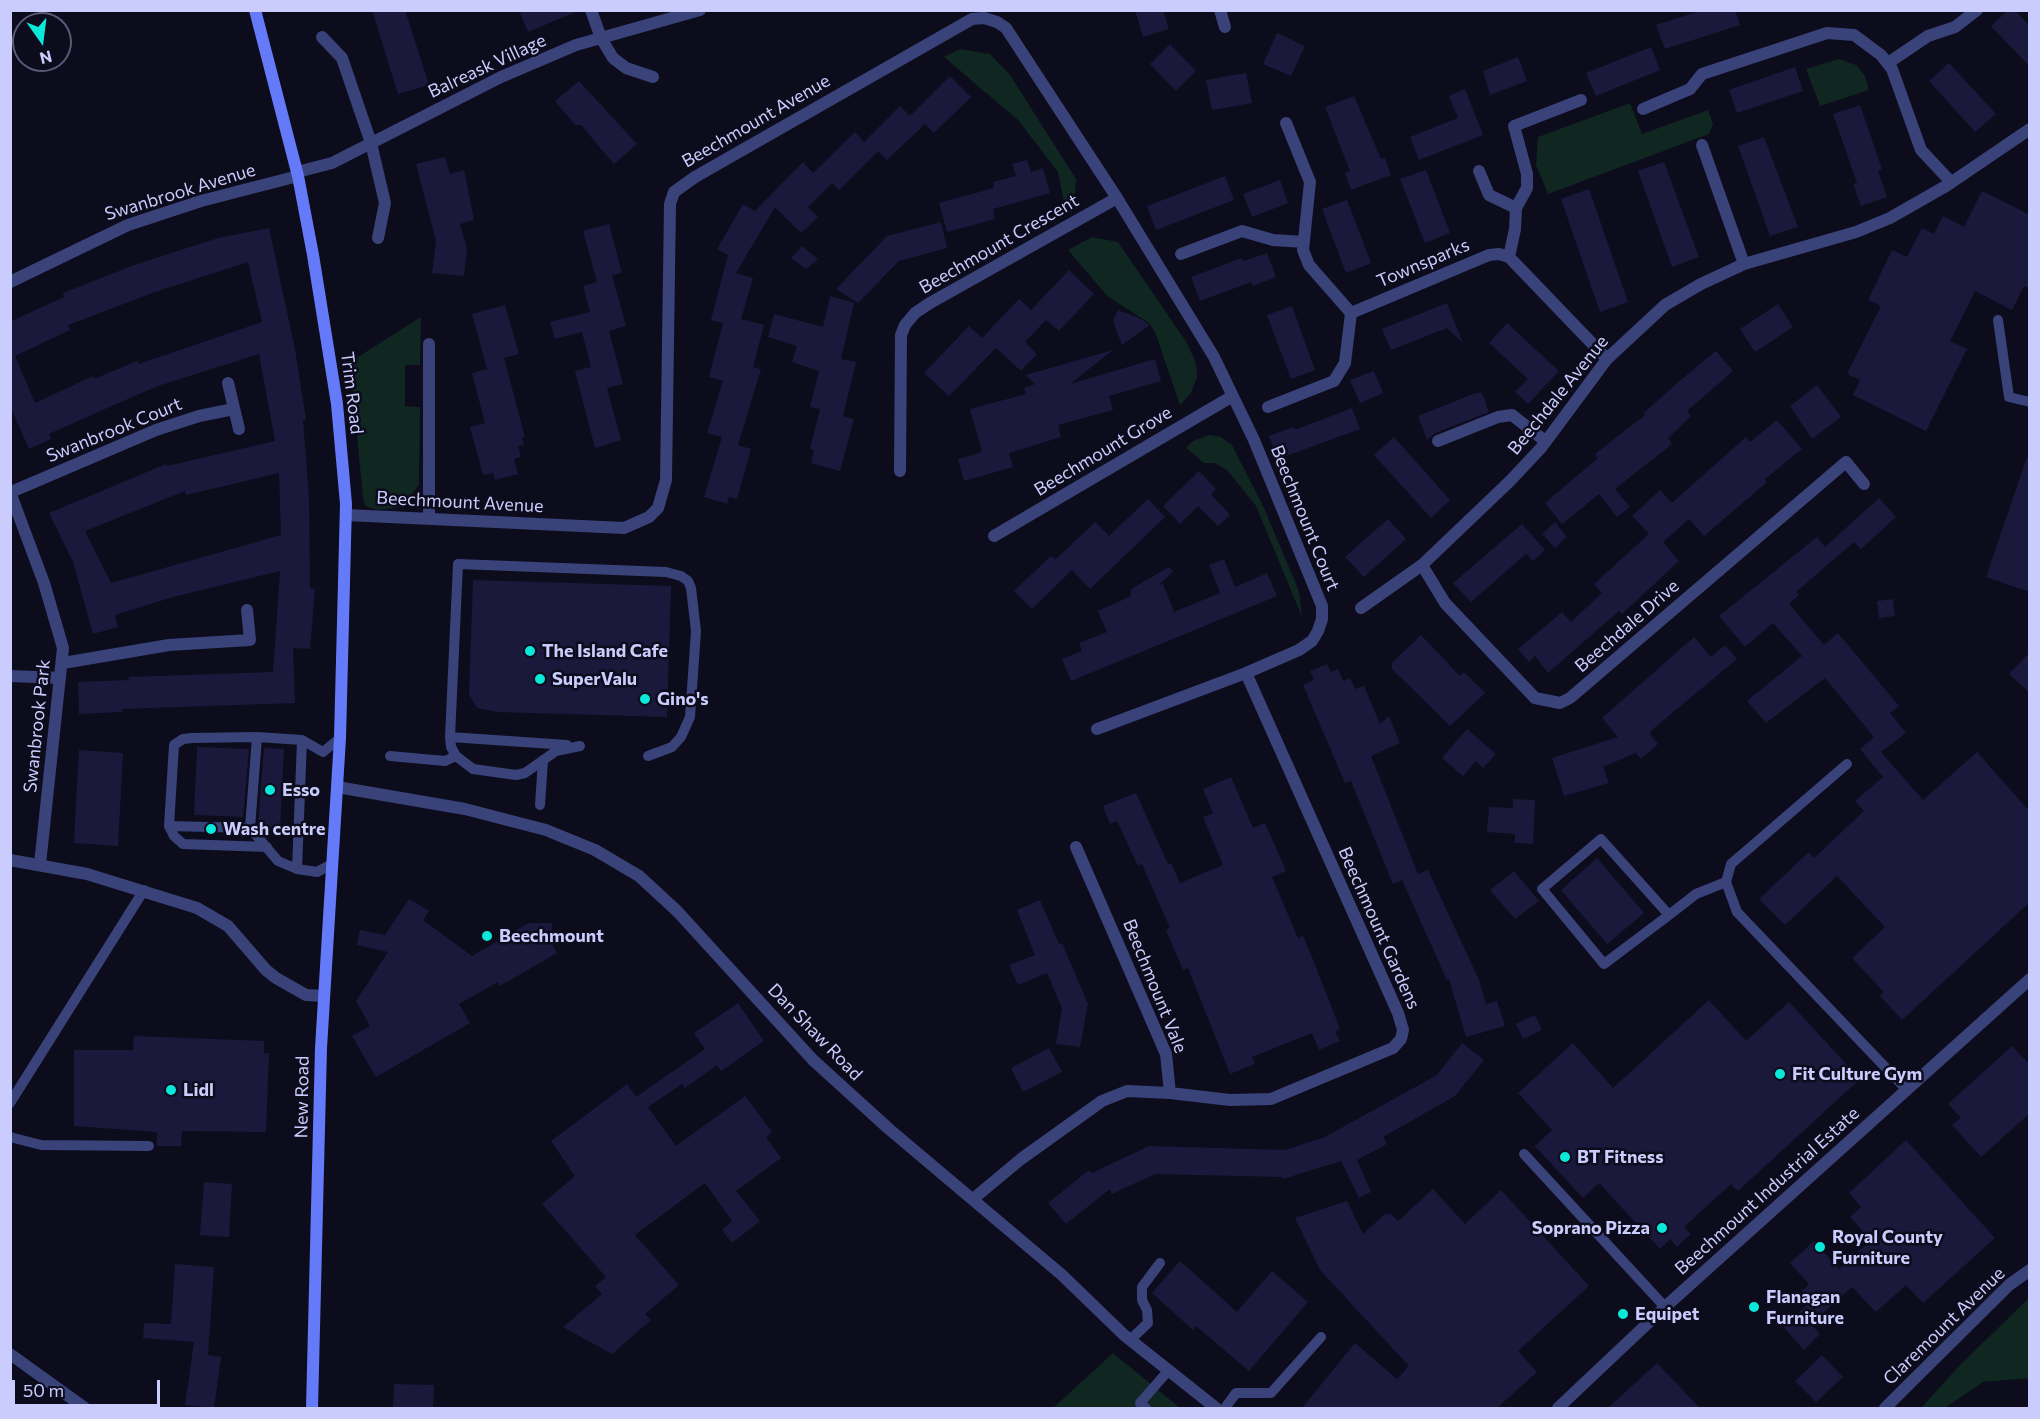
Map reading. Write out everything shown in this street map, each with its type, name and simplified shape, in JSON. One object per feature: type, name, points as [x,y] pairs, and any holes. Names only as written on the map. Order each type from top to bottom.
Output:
[{"type":"main road","name":"Trim Road","points":[[255,10],[297,174],[337,404],[346,515],[338,787]]},
{"type":"main road","name":"New Road","points":[[312,1408],[324,996],[338,787]]},
{"type":"street","points":[[591,10],[601,38],[613,58],[626,68],[653,77]]},
{"type":"street","name":"Balreask Village","points":[[297,174],[332,163],[501,77],[576,45],[700,10]]},
{"type":"street","points":[[1220,10],[1225,27]]},
{"type":"street","points":[[1888,63],[1928,36],[1955,27],[1977,10]]},
{"type":"street","name":"Beechmount Avenue","points":[[346,515],[624,528],[649,518],[660,502],[666,480],[670,210],[674,192],[684,183],[972,19],[984,18],[1006,28],[1117,198],[1214,357],[1231,397]]},
{"type":"street","points":[[1643,109],[1690,89],[1702,74],[1827,33],[1854,35],[1868,43],[1888,63],[1921,150],[1951,182]]},
{"type":"street","points":[[322,37],[342,58],[371,143],[385,203],[378,238]]},
{"type":"street","points":[[1581,100],[1514,126],[1527,174],[1527,188],[1516,208],[1515,229],[1509,257],[1607,359]]},
{"type":"street","points":[[1268,407],[1334,381],[1345,363],[1351,313],[1309,265],[1303,250],[1310,182],[1286,123]]},
{"type":"street","name":"Beechdale Avenue","points":[[1361,608],[1422,565],[1510,481],[1545,441],[1607,359],[1665,305],[1701,284],[1744,264],[1873,225],[1951,182],[2030,129]]},
{"type":"street","points":[[1702,145],[1744,264]]},
{"type":"street","points":[[1479,171],[1489,195],[1516,208]]},
{"type":"street","name":"Swanbrook Avenue","points":[[10,282],[128,225],[201,201],[297,174]]},
{"type":"street","name":"Beechmount Crescent","points":[[900,471],[901,335],[906,325],[928,304],[1117,198]]},
{"type":"street","points":[[1180,254],[1242,231],[1274,240],[1304,242]]},
{"type":"street","name":"Townsparks","points":[[1351,313],[1489,255],[1499,254],[1509,257]]},
{"type":"street","points":[[429,344],[429,518]]},
{"type":"street","points":[[228,383],[238,429]]},
{"type":"street","name":"Beechmount Grove","points":[[994,536],[1231,397]]},
{"type":"street","name":"Beechmount Court","points":[[1097,729],[1246,673],[1299,650],[1312,641],[1322,619],[1322,606],[1254,440],[1231,397]]},
{"type":"street","name":"Swanbrook Court","points":[[11,492],[156,430],[199,416],[234,409]]},
{"type":"street","points":[[1438,441],[1498,417],[1512,415],[1545,441]]},
{"type":"street","name":"Beechdale Drive","points":[[1422,565],[1444,603],[1535,698],[1560,703],[1570,698],[1846,462],[1864,484]]},
{"type":"street","name":"Swanbrook Park","points":[[11,492],[55,617],[63,648],[40,864]]},
{"type":"street","points":[[63,663],[168,645],[250,640],[247,610]]},
{"type":"street","name":"Beechmount Gardens","points":[[1170,1093],[1230,1100],[1270,1099],[1393,1048],[1401,1039],[1403,1030],[1246,673]]},
{"type":"street","points":[[10,676],[60,678]]},
{"type":"street","name":"Dan Shaw Road","points":[[338,787],[465,809],[506,819],[571,839],[621,864],[639,876],[677,911],[813,1060],[889,1129],[1062,1275],[1130,1340],[1216,1408]]},
{"type":"street","name":"Beechmount Vale","points":[[1076,847],[1166,1054],[1170,1093]]},
{"type":"street","points":[[10,860],[87,874],[144,890],[214,916],[228,926],[266,970],[276,978],[306,994],[324,996]]},
{"type":"street","name":"Beechmount Industrial Estate","points":[[1558,1408],[1665,1307],[2030,979]]},
{"type":"street","points":[[973,1199],[1021,1159],[1102,1101],[1127,1091],[1170,1093]]},
{"type":"street","name":"Claremount Avenue","points":[[1885,1408],[2009,1285],[2030,1270]]},
{"type":"street","points":[[10,1354],[85,1408]]},
{"type":"lane","points":[[1998,320],[2009,397],[2030,402]]},
{"type":"lane","points":[[450,737],[580,746],[556,751],[525,773],[516,776],[473,769],[456,756],[451,747],[450,737],[458,564],[666,572],[681,576],[692,588],[696,631],[692,709],[688,724],[672,747],[648,756]]},
{"type":"lane","points":[[267,848],[183,844],[174,836],[169,826],[174,745],[183,739],[192,738],[257,737],[302,740],[323,752],[340,738]]},
{"type":"lane","points":[[257,737],[250,828],[278,861],[297,869],[317,872],[333,864]]},
{"type":"lane","points":[[297,869],[302,740]]},
{"type":"lane","points":[[390,756],[445,761],[456,756]]},
{"type":"lane","points":[[540,805],[543,760]]},
{"type":"lane","points":[[1847,764],[1731,864],[1726,882],[1737,912],[1907,1090]]},
{"type":"lane","points":[[169,826],[250,828]]},
{"type":"lane","points":[[1669,915],[1601,839],[1542,889],[1604,964],[1669,915],[1696,894],[1726,882]]},
{"type":"lane","points":[[10,1103],[144,890]]},
{"type":"lane","points":[[10,1137],[41,1145],[149,1146]]},
{"type":"lane","points":[[1524,1154],[1665,1307]]},
{"type":"lane","points":[[1130,1340],[1148,1323],[1147,1310],[1142,1300],[1142,1287],[1160,1263]]},
{"type":"lane","points":[[1225,1408],[1236,1393],[1271,1393],[1321,1336]]},
{"type":"lane","points":[[1146,1408],[1140,1403],[1168,1371]]},
{"type":"green space","points":[[960,49],[990,54],[1010,75],[1076,179],[1075,193],[1065,207],[1058,172],[1018,120],[944,57]]},
{"type":"green space","points":[[1839,59],[1856,65],[1865,76],[1869,90],[1820,106],[1806,69]]},
{"type":"green space","points":[[1630,103],[1642,134],[1708,110],[1713,124],[1709,134],[1548,194],[1536,165],[1538,137]]},
{"type":"green space","points":[[1092,237],[1118,242],[1187,343],[1196,363],[1197,377],[1191,393],[1180,405],[1155,332],[1149,323],[1107,296],[1068,250]]},
{"type":"green space","points":[[421,317],[420,365],[405,365],[405,406],[420,407],[419,485],[404,503],[395,508],[378,510],[365,506],[363,498],[350,362]]},
{"type":"green space","points":[[1209,435],[1221,437],[1232,445],[1264,508],[1299,591],[1302,617],[1256,506],[1227,470],[1214,463],[1204,463],[1186,448],[1193,441]]},
{"type":"green space","points":[[2029,1298],[2029,1378],[1983,1382],[1945,1408],[1921,1408],[1961,1364]]},
{"type":"green space","points":[[1113,1353],[1180,1408],[1053,1408]]},
{"type":"building","points":[[372,10],[405,10],[429,85],[398,94]]},
{"type":"building","points":[[519,10],[578,10],[578,11],[528,32]]},
{"type":"building","points":[[1135,10],[1163,10],[1169,29],[1143,37]]},
{"type":"building","points":[[1703,10],[1735,10],[1740,25],[1665,49],[1656,25]]},
{"type":"building","points":[[2008,10],[2015,10],[2030,26],[2030,67],[1991,26]]},
{"type":"building","points":[[1277,33],[1305,46],[1291,76],[1263,64]]},
{"type":"building","points":[[1170,44],[1196,71],[1176,91],[1150,64]]},
{"type":"building","points":[[1651,47],[1660,70],[1596,96],[1586,73]]},
{"type":"building","points":[[1518,57],[1527,81],[1490,95],[1483,71]]},
{"type":"building","points":[[1949,63],[1996,114],[1975,132],[1929,81]]},
{"type":"building","points":[[1795,67],[1803,91],[1737,113],[1729,90]]},
{"type":"building","points":[[1246,73],[1252,103],[1212,110],[1206,80]]},
{"type":"building","points":[[950,76],[971,97],[934,133],[925,124],[887,160],[878,151],[839,190],[832,183],[808,207],[818,217],[801,233],[775,207],[736,273],[753,278],[741,319],[764,325],[753,367],[761,369],[738,445],[751,449],[737,499],[729,497],[727,504],[704,497],[722,437],[707,433],[723,381],[709,377],[723,323],[711,320],[728,255],[717,249],[743,204],[755,211],[803,162],[813,173],[855,132],[864,142],[900,106],[910,116]]},
{"type":"building","points":[[579,81],[637,144],[614,164],[581,125],[575,125],[555,101]]},
{"type":"building","points":[[1465,89],[1483,135],[1419,160],[1410,137],[1458,118],[1449,96]]},
{"type":"building","points":[[1354,96],[1381,159],[1385,158],[1391,175],[1351,190],[1345,173],[1350,171],[1325,107]]},
{"type":"building","points":[[1860,105],[1882,169],[1878,171],[1887,197],[1861,206],[1853,184],[1857,183],[1833,114]]},
{"type":"building","points":[[1764,137],[1798,227],[1770,236],[1738,146]]},
{"type":"building","points":[[445,157],[450,174],[464,170],[474,220],[460,224],[467,249],[464,276],[432,273],[436,241],[416,164]]},
{"type":"building","points":[[1027,160],[1031,172],[1043,168],[1050,193],[993,209],[995,219],[947,232],[939,203],[994,188],[993,182],[1016,176],[1012,164]]},
{"type":"building","points":[[1664,162],[1699,257],[1672,267],[1638,171]]},
{"type":"building","points":[[1426,170],[1450,233],[1425,243],[1400,179]]},
{"type":"building","points":[[1225,176],[1234,200],[1156,230],[1147,206]]},
{"type":"building","points":[[1280,180],[1288,203],[1252,217],[1243,194]]},
{"type":"building","points":[[1589,189],[1628,302],[1600,312],[1561,199]]},
{"type":"building","points":[[1982,191],[2030,215],[2030,289],[2024,286],[2012,310],[1975,291],[1950,341],[1967,349],[1926,431],[1853,395],[1860,380],[1847,374],[1881,306],[1868,300],[1892,250],[1907,257],[1922,228],[1934,234],[1943,216],[1964,227]]},
{"type":"building","points":[[1347,200],[1371,263],[1346,273],[1322,209]]},
{"type":"building","points":[[941,222],[947,248],[899,261],[858,303],[836,289],[887,236]]},
{"type":"building","points":[[609,224],[622,273],[612,275],[626,326],[609,331],[623,384],[607,388],[621,440],[595,448],[575,371],[591,367],[582,332],[555,339],[550,322],[590,312],[583,286],[597,282],[583,231]]},
{"type":"building","points":[[269,228],[295,349],[306,420],[303,420],[309,497],[310,588],[315,589],[310,649],[293,648],[295,703],[122,709],[122,712],[79,714],[78,682],[129,680],[128,677],[273,672],[280,571],[173,597],[115,615],[118,627],[93,634],[73,562],[49,513],[166,464],[167,466],[275,441],[259,354],[158,386],[49,434],[51,439],[29,449],[10,406],[10,322],[64,297],[63,293],[137,264],[218,238]],"holes":[[[248,262],[262,322],[139,364],[137,361],[94,379],[93,376],[35,403],[15,356],[70,330],[68,325],[155,292]],[[279,473],[281,535],[111,583],[85,531],[185,491],[186,495]]]},
{"type":"building","points":[[802,246],[818,259],[806,269],[791,258]]},
{"type":"building","points":[[1267,253],[1276,277],[1253,286],[1251,282],[1200,301],[1191,277],[1242,258],[1244,261]]},
{"type":"building","points":[[1069,270],[1094,294],[1059,331],[1046,320],[1025,342],[1037,354],[1021,371],[996,348],[949,396],[924,373],[969,326],[982,338],[1019,299],[1031,310]]},
{"type":"building","points":[[830,296],[854,303],[841,359],[856,362],[843,416],[854,419],[840,471],[811,463],[814,450],[810,449],[820,409],[810,407],[819,371],[792,362],[797,346],[768,337],[774,314],[823,327]]},
{"type":"building","points":[[1447,303],[1463,343],[1447,328],[1391,350],[1382,329]]},
{"type":"building","points":[[1778,304],[1793,327],[1755,352],[1740,329]]},
{"type":"building","points":[[505,305],[519,354],[504,358],[525,437],[522,437],[524,445],[518,446],[521,457],[514,459],[518,474],[495,480],[493,473],[483,475],[470,427],[485,423],[472,373],[487,369],[472,314]]},
{"type":"building","points":[[1292,306],[1315,370],[1291,379],[1267,315]]},
{"type":"building","points":[[1118,310],[1150,325],[1122,345],[1113,321]]},
{"type":"building","points":[[1507,323],[1559,371],[1528,404],[1515,392],[1528,379],[1489,343]]},
{"type":"building","points":[[1113,350],[1070,384],[1155,359],[1161,381],[1109,396],[1113,410],[1058,425],[1061,437],[1009,453],[1013,467],[964,481],[958,459],[982,452],[970,409],[1026,394],[1024,388],[1035,384],[1026,375]]},
{"type":"building","points":[[1716,351],[1733,371],[1687,411],[1691,416],[1668,438],[1672,444],[1615,489],[1630,507],[1617,517],[1599,494],[1562,524],[1545,503],[1598,458],[1595,454],[1645,415],[1644,413],[1676,384]]},
{"type":"building","points":[[1374,371],[1383,393],[1360,403],[1350,380]]},
{"type":"building","points":[[1817,385],[1841,417],[1812,439],[1790,406]]},
{"type":"building","points":[[1476,393],[1482,393],[1489,412],[1435,433],[1427,440],[1418,416]]},
{"type":"building","points":[[1352,408],[1360,429],[1278,459],[1269,436],[1294,427],[1295,430]]},
{"type":"building","points":[[1777,420],[1802,449],[1765,479],[1767,482],[1704,536],[1689,519],[1663,542],[1679,561],[1622,614],[1619,611],[1548,673],[1535,656],[1529,662],[1518,649],[1562,612],[1571,622],[1602,593],[1594,584],[1649,534],[1632,516],[1660,490],[1672,503],[1746,437],[1750,442]]},
{"type":"building","points":[[1394,437],[1450,500],[1431,518],[1374,455]]},
{"type":"building","points":[[2027,457],[2030,458],[2030,592],[1986,577]]},
{"type":"building","points":[[1199,471],[1216,489],[1211,494],[1230,515],[1218,526],[1198,506],[1180,524],[1163,506]]},
{"type":"building","points":[[1879,498],[1896,517],[1861,549],[1854,542],[1796,592],[1799,595],[1789,604],[1824,645],[1838,633],[1899,706],[1890,713],[1906,733],[1881,752],[1923,800],[1977,752],[2030,812],[2030,902],[1902,1020],[1880,996],[1884,992],[1852,958],[1885,927],[1837,876],[1785,925],[1759,899],[1809,852],[1814,858],[1864,811],[1855,801],[1883,777],[1860,749],[1874,737],[1825,678],[1766,723],[1747,701],[1802,656],[1773,623],[1745,647],[1719,616],[1817,537],[1825,547]]},
{"type":"building","points":[[1148,499],[1165,517],[1090,589],[1072,570],[1032,609],[1014,591],[1051,556],[1055,560],[1095,522],[1109,536]]},
{"type":"building","points":[[1388,519],[1406,539],[1364,577],[1345,557]]},
{"type":"building","points":[[1555,522],[1567,537],[1555,548],[1542,534]]},
{"type":"building","points":[[1522,524],[1545,550],[1533,561],[1526,554],[1471,602],[1453,583]]},
{"type":"building","points":[[1224,559],[1235,587],[1267,573],[1277,596],[1071,681],[1062,659],[1082,651],[1079,643],[1107,632],[1098,611],[1131,596],[1131,589],[1169,567],[1173,571],[1159,585],[1163,584],[1174,612],[1220,593],[1209,565]]},
{"type":"building","points":[[473,580],[671,586],[667,717],[498,712],[477,708],[469,695]]},
{"type":"building","points":[[1893,599],[1895,616],[1879,618],[1877,601]]},
{"type":"building","points":[[1421,635],[1460,676],[1464,672],[1485,693],[1450,726],[1392,669],[1392,663]]},
{"type":"building","points":[[1694,637],[1711,657],[1725,645],[1737,659],[1653,729],[1650,734],[1658,744],[1641,759],[1636,753],[1603,767],[1609,783],[1564,796],[1552,758],[1618,737],[1602,718]]},
{"type":"building","points":[[2030,652],[2030,693],[2009,674]]},
{"type":"building","points":[[1327,664],[1331,672],[1338,669],[1343,681],[1350,678],[1355,689],[1364,686],[1380,724],[1389,716],[1400,743],[1371,756],[1418,874],[1428,870],[1479,980],[1486,1004],[1497,1001],[1505,1026],[1466,1037],[1449,979],[1447,980],[1402,880],[1393,884],[1351,781],[1345,783],[1303,685],[1314,680],[1310,671]]},
{"type":"building","points":[[1467,729],[1496,754],[1483,768],[1476,761],[1463,776],[1442,758]]},
{"type":"building","points":[[197,747],[249,749],[243,817],[194,815]]},
{"type":"building","name":"Esso","points":[[264,748],[284,749],[280,832],[262,831],[258,825]]},
{"type":"building","points":[[79,750],[123,753],[118,846],[74,843]]},
{"type":"building","points":[[1231,777],[1253,828],[1265,823],[1286,871],[1272,877],[1298,938],[1303,936],[1312,957],[1340,1029],[1335,1031],[1340,1041],[1319,1050],[1312,1033],[1252,1057],[1255,1064],[1230,1074],[1188,968],[1183,970],[1166,930],[1170,928],[1142,864],[1138,866],[1117,821],[1110,824],[1103,806],[1136,793],[1168,864],[1171,863],[1180,883],[1223,865],[1203,817],[1213,813],[1203,789]]},
{"type":"building","points":[[1513,799],[1535,800],[1533,844],[1515,843],[1515,834],[1487,832],[1489,807],[1513,808]]},
{"type":"building","points":[[1597,858],[1644,913],[1607,944],[1561,890]]},
{"type":"building","points":[[1514,871],[1539,901],[1515,919],[1490,890]]},
{"type":"building","points":[[409,899],[429,911],[423,920],[472,956],[529,923],[552,923],[552,944],[557,953],[500,986],[498,982],[459,1004],[470,1023],[376,1077],[352,1036],[370,1026],[356,1001],[388,952],[357,945],[360,930],[385,935]]},
{"type":"building","points":[[1040,900],[1059,944],[1062,943],[1088,1004],[1080,1047],[1056,1044],[1062,1008],[1047,973],[1018,985],[1009,965],[1035,955],[1017,910]]},
{"type":"building","points":[[1709,1000],[1746,1041],[1789,1002],[1860,1079],[1738,1191],[1731,1184],[1684,1227],[1691,1234],[1677,1247],[1670,1239],[1660,1249],[1599,1183],[1583,1198],[1535,1146],[1552,1130],[1518,1093],[1573,1043],[1613,1088]]},
{"type":"building","points":[[738,1003],[764,1041],[721,1071],[717,1065],[685,1088],[682,1084],[648,1107],[676,1146],[745,1096],[772,1132],[766,1137],[781,1158],[736,1191],[760,1221],[732,1243],[722,1230],[732,1221],[705,1183],[635,1235],[679,1285],[645,1314],[651,1320],[612,1354],[563,1327],[602,1294],[595,1286],[606,1277],[542,1204],[575,1176],[551,1141],[627,1084],[636,1097],[705,1049],[694,1033]]},
{"type":"building","points":[[1535,1015],[1542,1030],[1523,1039],[1516,1024]]},
{"type":"building","name":"Lidl","points":[[134,1036],[264,1041],[264,1053],[269,1053],[266,1132],[182,1131],[181,1146],[157,1146],[157,1132],[74,1126],[74,1050],[133,1050]]},
{"type":"building","points":[[1462,1043],[1484,1060],[1455,1096],[1383,1137],[1387,1144],[1357,1160],[1371,1192],[1359,1198],[1341,1161],[1283,1179],[1282,1177],[1155,1174],[1112,1194],[1110,1189],[1066,1224],[1048,1203],[1089,1170],[1092,1173],[1149,1146],[1285,1150],[1325,1137],[1437,1075]]},
{"type":"building","points":[[2012,1046],[2030,1065],[2030,1113],[1981,1157],[1952,1125],[1961,1118],[1948,1104]]},
{"type":"building","points":[[1049,1048],[1062,1072],[1023,1092],[1011,1068]]},
{"type":"building","points":[[1906,1140],[1995,1238],[1923,1303],[1906,1285],[1876,1312],[1852,1287],[1811,1324],[1820,1334],[1804,1350],[1783,1327],[1811,1301],[1802,1291],[1809,1284],[1790,1263],[1814,1241],[1839,1269],[1871,1240],[1850,1217],[1861,1207],[1849,1193]]},
{"type":"building","points":[[204,1182],[232,1184],[229,1237],[200,1235]]},
{"type":"building","points":[[1433,1189],[1465,1224],[1501,1190],[1589,1286],[1518,1351],[1537,1372],[1497,1408],[1302,1408],[1355,1343],[1397,1379],[1409,1366],[1320,1270],[1295,1218],[1347,1201],[1363,1234],[1385,1214],[1391,1214],[1398,1221]]},
{"type":"building","points":[[1180,1261],[1237,1312],[1272,1271],[1308,1302],[1249,1371],[1196,1326],[1193,1330],[1152,1293]]},
{"type":"building","points":[[175,1264],[214,1267],[208,1355],[221,1357],[214,1408],[185,1405],[194,1342],[143,1338],[144,1323],[171,1324]]},
{"type":"building","points":[[1822,1355],[1843,1377],[1816,1402],[1795,1381]]},
{"type":"building","points":[[1657,1363],[1700,1408],[1608,1408]]},
{"type":"building","points":[[394,1384],[434,1385],[433,1408],[393,1408]]},
{"type":"place","name":"The Island Cafe","points":[[530,651]]},
{"type":"place","name":"SuperValu","points":[[540,679]]},
{"type":"place","name":"Gino's","points":[[645,699]]},
{"type":"place","name":"Esso","points":[[270,790]]},
{"type":"place","name":"Wash centre","points":[[211,829]]},
{"type":"place","name":"Beechmount","points":[[487,936]]},
{"type":"place","name":"Fit Culture Gym","points":[[1780,1074]]},
{"type":"place","name":"Lidl","points":[[171,1090]]},
{"type":"place","name":"BT Fitness","points":[[1565,1157]]},
{"type":"place","name":"Soprano Pizza","points":[[1662,1228]]},
{"type":"place","name":"Royal County Furniture","points":[[1820,1247]]},
{"type":"place","name":"Flanagan Furniture","points":[[1754,1307]]},
{"type":"place","name":"Equipet","points":[[1623,1314]]}]
